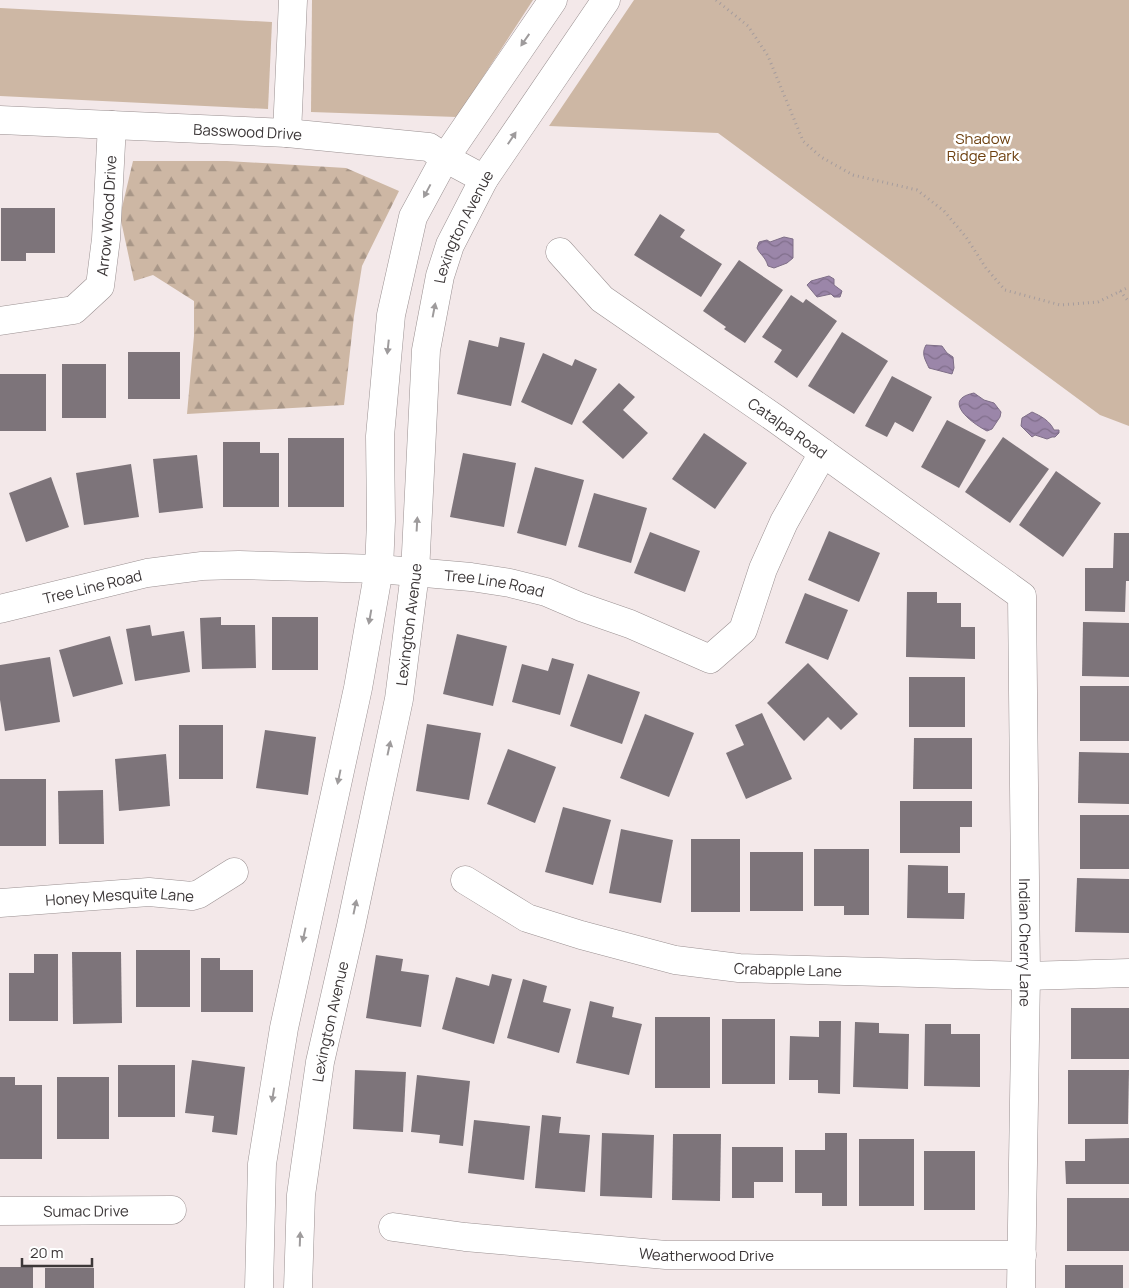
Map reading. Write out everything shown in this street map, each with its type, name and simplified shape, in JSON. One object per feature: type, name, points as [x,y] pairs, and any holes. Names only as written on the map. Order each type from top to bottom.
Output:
[{"type":"street","points":[[288,133],[293,0]]},
{"type":"street","points":[[259,1288],[262,1164],[281,1048],[358,688],[379,569],[381,521],[380,436],[391,315],[413,217],[445,158],[553,0]]},
{"type":"street","name":"Lexington Avenue","points":[[298,1288],[301,1195],[320,1062],[352,926],[399,699],[415,573],[426,350],[440,276],[450,245],[484,179],[606,0]]},
{"type":"street","name":"Basswood Drive","points":[[0,120],[288,133],[429,146],[445,158],[484,179]]},
{"type":"street","name":"Arrow Wood Drive","points":[[0,320],[74,310],[100,286],[106,239],[112,125]]},
{"type":"street","name":"Catalpa Road","points":[[560,252],[602,299],[823,453],[1022,596]]},
{"type":"street","name":"Tree Line Road","points":[[0,608],[147,573],[202,566],[239,565],[379,569],[471,577],[546,592],[581,608],[630,624],[710,659],[743,630],[763,570],[784,522],[823,453]]},
{"type":"street","name":"Indian Cherry Lane","points":[[1021,1288],[1026,976],[1022,596]]},
{"type":"street","name":"Honey Mesquite Lane","points":[[0,903],[149,892],[192,896],[199,894],[234,872]]},
{"type":"street","name":"Crabapple Lane","points":[[464,880],[527,918],[674,960],[739,968],[1026,976],[1129,973]]},
{"type":"street","name":"Sumac Drive","points":[[0,1212],[172,1210]]},
{"type":"street","name":"Weatherwood Drive","points":[[393,1227],[465,1237],[666,1255],[1022,1255]]},
{"type":"path","points":[[716,0],[748,26],[768,56],[803,141],[821,157],[853,175],[917,190],[944,211],[966,237],[986,268],[1005,290],[1060,306],[1098,302],[1129,287]]},
{"type":"path","points":[[1120,291],[1129,302]]},
{"type":"green space","points":[[312,0],[533,0],[457,117],[311,112]]},
{"type":"green space","name":"Shadow Ridge Park","points":[[634,0],[1129,0],[1129,426],[1100,415],[718,133],[549,126]]},
{"type":"green space","points":[[0,8],[272,22],[268,109],[0,96]]},
{"type":"green space","points":[[133,161],[227,161],[346,168],[399,191],[362,266],[354,316],[344,405],[187,414],[194,336],[194,301],[153,275],[134,281],[120,216]]},
{"type":"water","points":[[784,237],[793,239],[793,258],[787,263],[774,268],[768,266],[757,248],[759,242],[767,240],[770,242]]},
{"type":"water","points":[[829,276],[834,279],[834,285],[842,291],[840,297],[834,297],[831,294],[817,297],[807,285],[811,281]]},
{"type":"water","points":[[926,345],[942,346],[953,357],[954,368],[952,374],[929,368],[924,354]]},
{"type":"water","points":[[974,393],[984,400],[994,403],[1001,412],[992,429],[987,431],[974,423],[962,412],[959,406],[964,396]]},
{"type":"water","points":[[1032,412],[1045,419],[1054,430],[1059,430],[1059,433],[1055,437],[1047,439],[1035,435],[1032,437],[1021,426],[1022,418]]},
{"type":"building","points":[[1,208],[55,208],[55,253],[26,253],[26,261],[1,261]]},
{"type":"building","points":[[660,214],[685,230],[680,237],[722,264],[701,297],[634,255]]},
{"type":"building","points":[[739,260],[783,290],[745,343],[724,329],[726,327],[703,311]]},
{"type":"building","points":[[791,295],[803,303],[806,299],[837,321],[797,378],[774,362],[782,350],[762,337]]},
{"type":"building","points":[[842,332],[888,361],[854,414],[808,386]]},
{"type":"building","points":[[500,337],[525,343],[511,406],[457,394],[469,340],[498,347]]},
{"type":"building","points":[[128,352],[180,352],[180,399],[128,399]]},
{"type":"building","points":[[543,353],[572,366],[575,359],[597,369],[572,425],[521,402]]},
{"type":"building","points":[[62,364],[106,364],[106,418],[62,418]]},
{"type":"building","points":[[0,374],[46,374],[46,431],[0,431]]},
{"type":"building","points":[[892,376],[932,397],[913,432],[895,422],[887,437],[865,426]]},
{"type":"building","points":[[619,383],[635,397],[623,410],[648,433],[623,459],[582,422]]},
{"type":"building","points":[[947,420],[986,440],[959,488],[921,467]]},
{"type":"building","points":[[704,433],[747,463],[715,509],[672,479]]},
{"type":"building","points":[[1003,437],[1049,469],[1010,523],[965,492]]},
{"type":"building","points":[[288,438],[344,438],[344,507],[288,507]]},
{"type":"building","points":[[223,442],[260,442],[260,453],[279,453],[279,507],[223,507]]},
{"type":"building","points":[[463,453],[516,463],[504,527],[450,517]]},
{"type":"building","points":[[197,455],[203,508],[159,513],[153,459]]},
{"type":"building","points":[[131,464],[139,517],[84,525],[76,473]]},
{"type":"building","points":[[535,467],[584,480],[566,546],[517,533]]},
{"type":"building","points":[[1056,471],[1101,503],[1063,557],[1019,525]]},
{"type":"building","points":[[51,477],[69,527],[26,542],[9,493]]},
{"type":"building","points":[[594,493],[647,508],[631,563],[578,547]]},
{"type":"building","points":[[829,531],[880,553],[859,602],[808,580]]},
{"type":"building","points":[[650,532],[700,551],[685,592],[634,573]]},
{"type":"building","points":[[1114,533],[1129,533],[1129,581],[1126,581],[1125,612],[1085,611],[1085,568],[1113,568]]},
{"type":"building","points":[[907,592],[937,592],[937,603],[961,603],[961,627],[975,627],[975,659],[906,657]]},
{"type":"building","points":[[805,593],[848,610],[828,660],[785,643]]},
{"type":"building","points":[[221,617],[221,625],[255,625],[256,668],[202,669],[200,618]]},
{"type":"building","points":[[272,617],[318,617],[318,670],[272,670]]},
{"type":"building","points":[[1083,622],[1129,623],[1129,677],[1082,676]]},
{"type":"building","points":[[150,625],[152,636],[184,631],[190,672],[135,681],[126,629]]},
{"type":"building","points":[[457,634],[507,646],[493,706],[443,694]]},
{"type":"building","points":[[110,636],[123,684],[73,697],[59,650]]},
{"type":"building","points":[[50,657],[60,722],[5,731],[0,700],[0,665]]},
{"type":"building","points":[[552,658],[574,664],[560,715],[512,702],[522,664],[548,671]]},
{"type":"building","points":[[808,663],[858,714],[841,730],[828,717],[804,741],[767,703]]},
{"type":"building","points":[[588,674],[640,692],[622,744],[570,726]]},
{"type":"building","points":[[909,677],[965,677],[965,727],[909,727]]},
{"type":"building","points":[[1080,686],[1129,686],[1129,741],[1080,741]]},
{"type":"building","points":[[762,713],[792,779],[746,799],[726,753],[744,745],[735,725]]},
{"type":"building","points":[[645,714],[694,733],[669,797],[620,778]]},
{"type":"building","points":[[427,724],[481,733],[469,800],[416,791]]},
{"type":"building","points":[[179,725],[223,725],[223,779],[179,779]]},
{"type":"building","points":[[265,730],[316,737],[308,795],[256,788]]},
{"type":"building","points":[[914,738],[972,738],[972,789],[913,789]]},
{"type":"building","points":[[508,749],[556,767],[535,823],[487,804]]},
{"type":"building","points":[[1079,752],[1129,753],[1129,804],[1078,803]]},
{"type":"building","points":[[166,754],[170,806],[119,811],[115,759]]},
{"type":"building","points":[[0,779],[46,779],[46,846],[0,846]]},
{"type":"building","points":[[103,790],[104,844],[59,844],[58,791]]},
{"type":"building","points":[[900,801],[972,801],[972,827],[960,827],[960,853],[900,853]]},
{"type":"building","points":[[563,807],[611,820],[593,885],[545,872]]},
{"type":"building","points":[[1080,815],[1129,815],[1129,869],[1080,869]]},
{"type":"building","points":[[621,829],[673,840],[661,903],[609,893]]},
{"type":"building","points":[[691,839],[740,839],[740,912],[691,912]]},
{"type":"building","points":[[814,849],[869,849],[869,915],[844,915],[844,906],[814,906]]},
{"type":"building","points":[[750,852],[803,852],[803,911],[750,911]]},
{"type":"building","points":[[908,865],[948,866],[948,893],[965,893],[964,919],[907,918]]},
{"type":"building","points":[[1077,878],[1129,879],[1129,933],[1075,932]]},
{"type":"building","points":[[136,950],[190,950],[190,1007],[136,1007]]},
{"type":"building","points":[[72,952],[121,952],[122,1023],[73,1024]]},
{"type":"building","points":[[34,954],[58,954],[58,1021],[9,1021],[9,973],[34,973]]},
{"type":"building","points":[[376,955],[403,959],[401,971],[429,975],[421,1027],[366,1018]]},
{"type":"building","points":[[201,958],[220,958],[220,970],[253,970],[253,1012],[201,1012]]},
{"type":"building","points":[[492,974],[512,979],[494,1044],[442,1029],[456,977],[489,986]]},
{"type":"building","points":[[523,979],[547,986],[543,1002],[571,1009],[559,1053],[507,1038]]},
{"type":"building","points":[[590,1001],[614,1007],[612,1017],[642,1024],[629,1075],[576,1063]]},
{"type":"building","points":[[1071,1008],[1129,1008],[1129,1059],[1071,1059]]},
{"type":"building","points":[[655,1017],[710,1017],[710,1088],[655,1088]]},
{"type":"building","points":[[722,1019],[775,1019],[775,1084],[722,1084]]},
{"type":"building","points":[[819,1021],[841,1021],[840,1094],[818,1093],[818,1080],[789,1080],[790,1036],[819,1037]]},
{"type":"building","points":[[855,1022],[879,1023],[879,1033],[909,1034],[908,1089],[853,1087]]},
{"type":"building","points":[[925,1024],[951,1024],[951,1034],[980,1034],[980,1087],[924,1086]]},
{"type":"building","points":[[192,1060],[245,1067],[237,1135],[212,1132],[214,1116],[185,1113]]},
{"type":"building","points":[[118,1065],[175,1065],[175,1117],[118,1117]]},
{"type":"building","points":[[355,1070],[406,1072],[403,1132],[353,1129]]},
{"type":"building","points":[[1068,1070],[1129,1070],[1128,1124],[1068,1124]]},
{"type":"building","points":[[417,1075],[470,1081],[463,1146],[439,1143],[440,1135],[411,1132]]},
{"type":"building","points":[[0,1077],[15,1077],[15,1085],[42,1085],[42,1159],[0,1159]]},
{"type":"building","points":[[57,1077],[109,1077],[109,1139],[57,1139]]},
{"type":"building","points":[[542,1115],[561,1117],[559,1133],[590,1135],[585,1192],[535,1188]]},
{"type":"building","points":[[474,1120],[530,1126],[524,1180],[468,1173]]},
{"type":"building","points":[[602,1133],[654,1135],[652,1198],[600,1196]]},
{"type":"building","points":[[825,1133],[847,1133],[847,1206],[822,1206],[822,1193],[795,1193],[795,1150],[825,1150]]},
{"type":"building","points":[[673,1134],[721,1134],[720,1201],[672,1200]]},
{"type":"building","points":[[1129,1138],[1129,1184],[1066,1184],[1065,1161],[1085,1161],[1085,1139]]},
{"type":"building","points":[[859,1139],[914,1139],[914,1206],[859,1206]]},
{"type":"building","points":[[732,1147],[783,1147],[783,1182],[754,1182],[754,1198],[732,1198]]},
{"type":"building","points":[[924,1151],[975,1151],[975,1210],[924,1210]]},
{"type":"building","points":[[1067,1198],[1129,1198],[1129,1251],[1067,1251]]},
{"type":"building","points":[[1065,1265],[1123,1265],[1123,1288],[1065,1288]]},
{"type":"building","points":[[0,1267],[33,1267],[33,1288],[0,1288]]},
{"type":"building","points":[[45,1268],[94,1268],[94,1288],[45,1288]]}]
